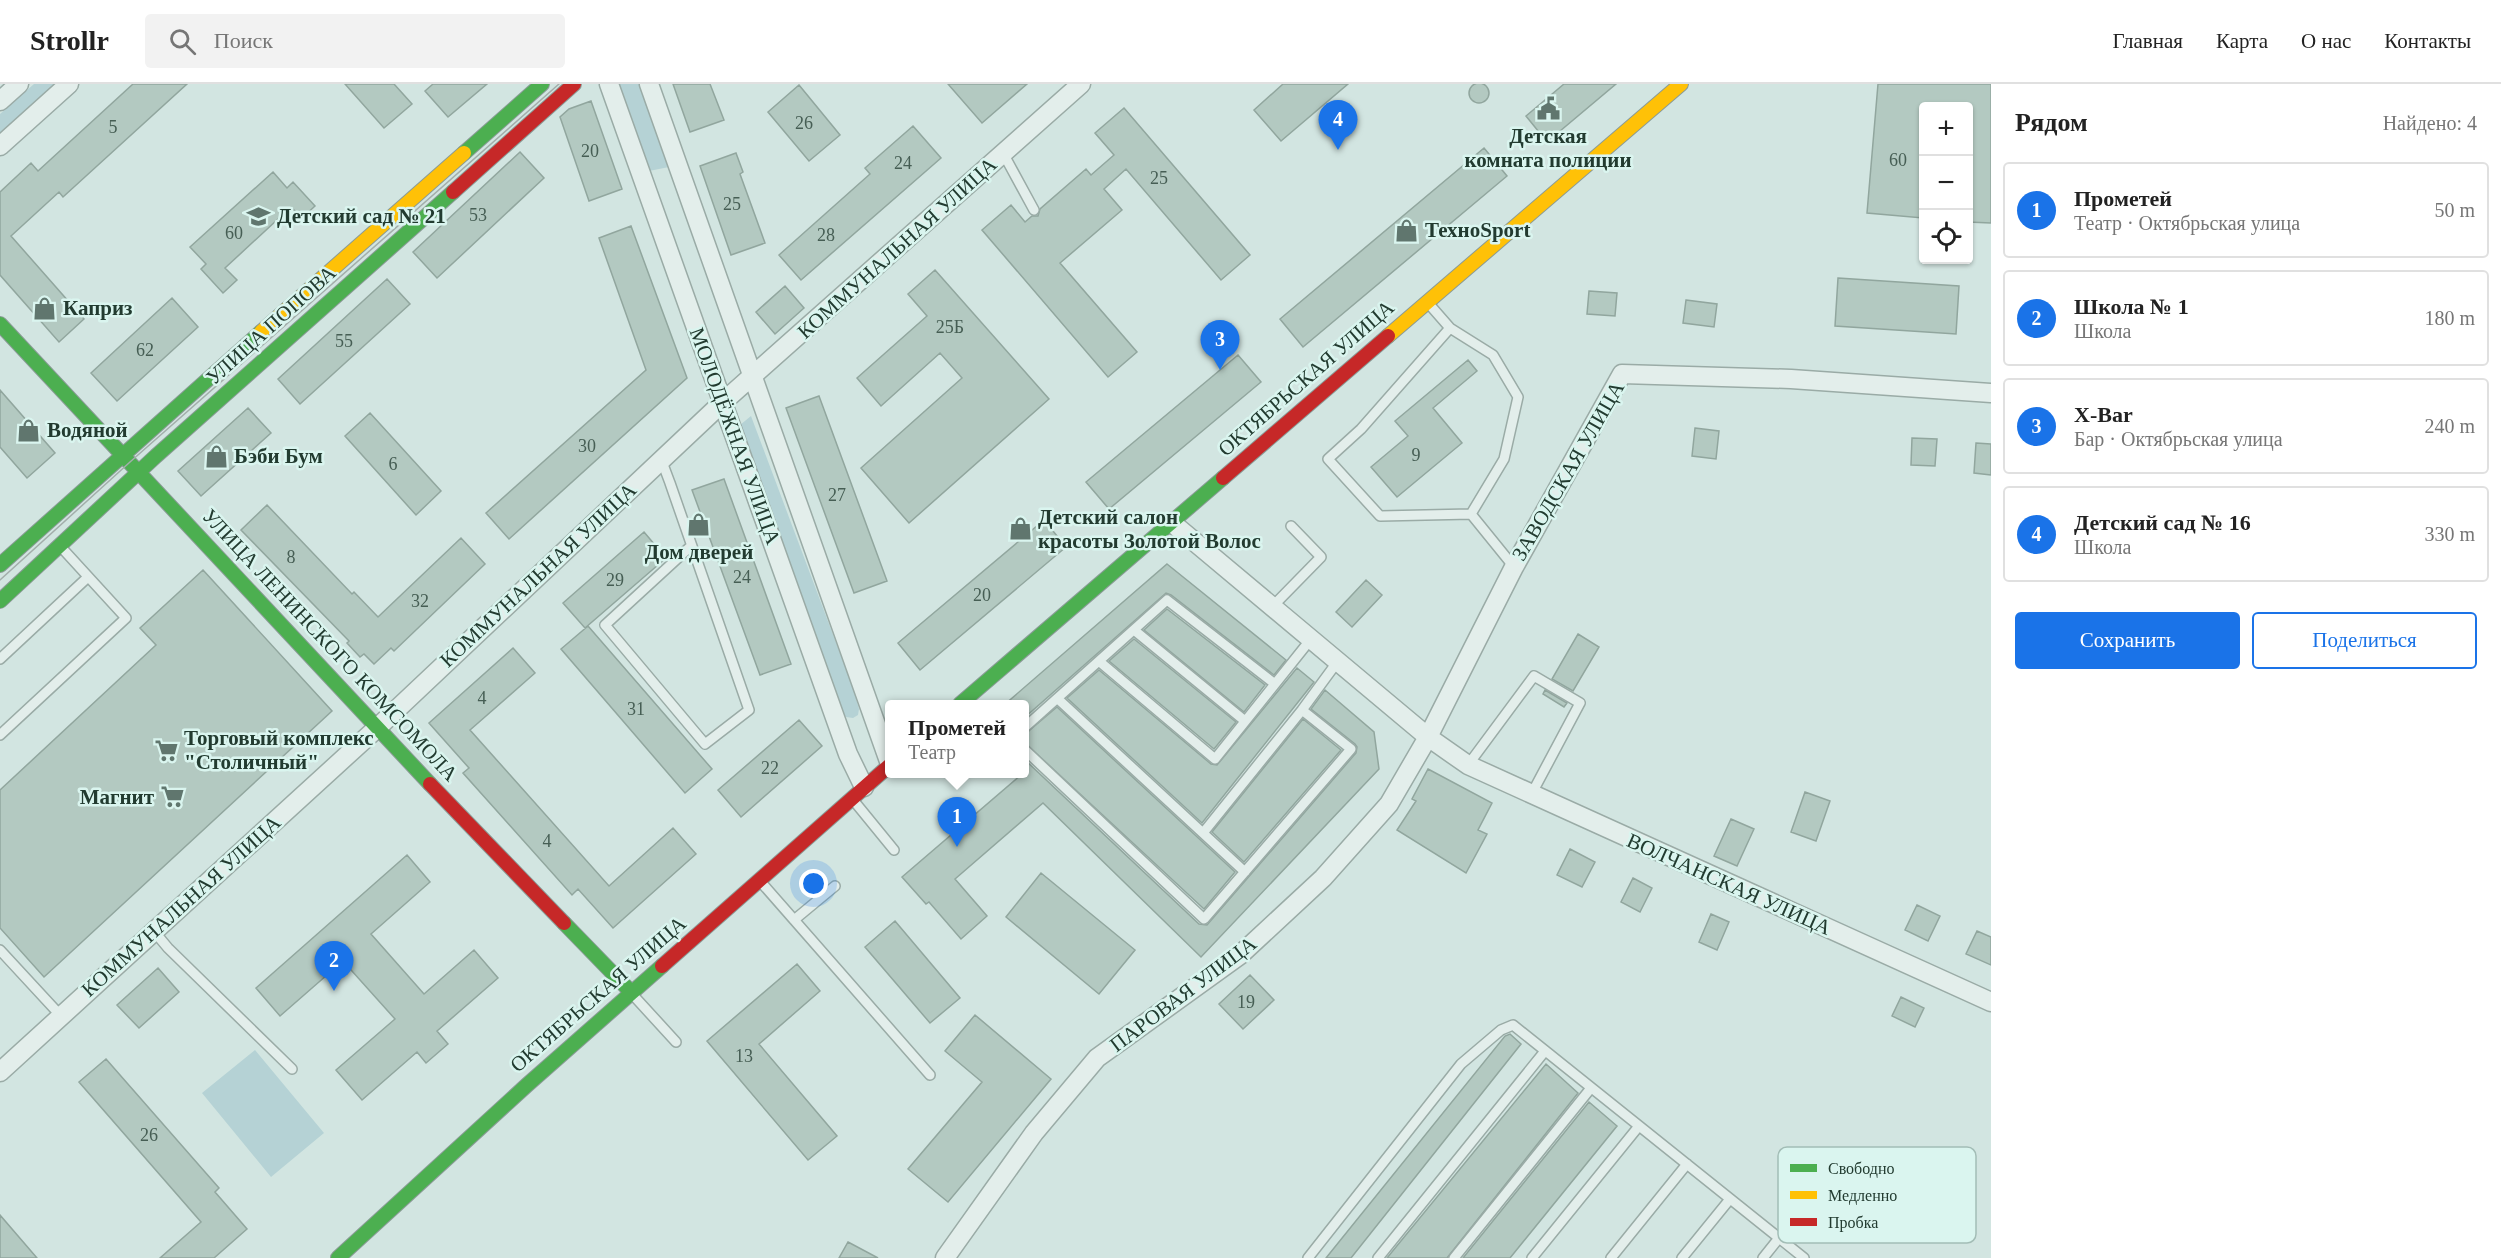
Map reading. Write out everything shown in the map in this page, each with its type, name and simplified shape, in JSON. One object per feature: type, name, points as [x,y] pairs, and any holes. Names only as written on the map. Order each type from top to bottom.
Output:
[{"type":"street","points":[[0,101],[19,84]]},
{"type":"street","points":[[0,146],[69,84]]},
{"type":"street","name":"УЛИЦА ПОПОВА","points":[[0,565],[542,84]]},
{"type":"street","name":"УЛИЦА ПОПОВА","points":[[0,601],[139,471],[574,84]]},
{"type":"street","name":"МОЛОДЁЖНАЯ УЛИЦА","points":[[609,84],[848,754],[858,792]]},
{"type":"street","name":"МОЛОДЁЖНАЯ УЛИЦА","points":[[649,84],[885,750]]},
{"type":"street","name":"КОММУНАЛЬНАЯ УЛИЦА","points":[[0,1072],[377,728],[723,402],[1081,84]]},
{"type":"street","name":"ОКТЯБРЬСКАЯ УЛИЦА","points":[[966,700],[1681,84]]},
{"type":"street","name":"УЛИЦА ЛЕНИНСКОГО КОМСОМОЛА","points":[[0,324],[377,728],[631,992]]},
{"type":"street","name":"ЗАВОДСКАЯ УЛИЦА","points":[[1428,737],[1514,567],[1622,374],[1791,379],[1991,393]]},
{"type":"street","name":"ВОЛЧАНСКАЯ УЛИЦА","points":[[1171,522],[1428,737],[1468,765],[1991,1002]]},
{"type":"street","name":"ПАРОВАЯ УЛИЦА","points":[[945,1258],[1034,1133],[1097,1058],[1240,955],[1323,878],[1389,804],[1428,737]]},
{"type":"street","name":"ОКТЯБРЬСКАЯ УЛИЦА","points":[[338,1258],[631,992],[885,768]]},
{"type":"lane","points":[[1003,153],[1034,210]]},
{"type":"lane","points":[[1427,302],[1450,327],[1493,355],[1518,397],[1504,459],[1471,514]]},
{"type":"lane","points":[[1450,327],[1361,429],[1328,459],[1380,516],[1471,514]]},
{"type":"lane","points":[[661,459],[692,546],[749,710],[705,744],[604,626],[692,546]]},
{"type":"lane","points":[[1471,514],[1514,567]]},
{"type":"lane","points":[[1272,607],[1321,557],[1292,526]]},
{"type":"lane","points":[[0,735],[126,618],[59,546]]},
{"type":"lane","points":[[0,659],[88,577]]},
{"type":"lane","points":[[1029,724],[1167,600],[1275,684]]},
{"type":"lane","points":[[1134,630],[1245,721]]},
{"type":"lane","points":[[1100,662],[1215,759],[1311,639]]},
{"type":"lane","points":[[1203,833],[1338,662]]},
{"type":"lane","points":[[1468,765],[1534,676],[1580,703],[1531,795]]},
{"type":"lane","points":[[1058,699],[1245,872]]},
{"type":"lane","points":[[1029,754],[1204,919],[1351,749],[1302,710]]},
{"type":"lane","points":[[858,792],[894,850]]},
{"type":"lane","points":[[760,880],[930,1075]]},
{"type":"lane","points":[[794,920],[835,886]]},
{"type":"lane","points":[[153,930],[168,948],[292,1069]]},
{"type":"lane","points":[[0,950],[61,1016]]},
{"type":"lane","points":[[631,992],[676,1042]]},
{"type":"lane","points":[[1308,1258],[1461,1064],[1501,1030],[1513,1025],[1778,1237]]},
{"type":"lane","points":[[1378,1258],[1545,1051]]},
{"type":"lane","points":[[1454,1258],[1591,1088]]},
{"type":"lane","points":[[1532,1258],[1639,1126]]},
{"type":"lane","points":[[1611,1258],[1687,1164]]},
{"type":"lane","points":[[1682,1258],[1730,1199]]},
{"type":"lane","points":[[1763,1258],[1778,1239]]},
{"type":"lane","points":[[1785,1243],[1804,1258]]},
{"type":"shaded area","points":[[34,84],[58,84],[0,135],[0,114]]},
{"type":"shaded area","points":[[616,84],[640,84],[669,167],[649,171]]},
{"type":"shaded area","points":[[751,416],[853,688],[859,709],[858,715],[853,718],[846,717],[840,709],[740,425]]},
{"type":"shaded area","points":[[255,1050],[324,1133],[271,1177],[202,1093]]},
{"type":"building","points":[[1475,83],[1483,83],[1489,89],[1489,97],[1483,103],[1475,103],[1469,97],[1469,89]]},
{"type":"building","points":[[133,84],[187,84],[63,197],[59,192],[11,236],[84,319],[59,342],[0,275],[0,192],[31,163],[38,171]]},
{"type":"building","points":[[345,84],[394,84],[412,104],[384,128]]},
{"type":"building","points":[[433,84],[487,84],[448,117],[425,91]]},
{"type":"building","points":[[673,84],[710,84],[724,120],[690,132]]},
{"type":"building","points":[[948,84],[1027,84],[982,123]]},
{"type":"building","points":[[1283,84],[1348,84],[1281,141],[1254,110]]},
{"type":"building","points":[[1564,84],[1616,84],[1547,142],[1526,116]]},
{"type":"building","points":[[1878,84],[1991,84],[1991,223],[1973,222],[1973,102],[1919,102],[1919,218],[1867,213]]},
{"type":"building","points":[[799,85],[840,135],[809,161],[768,112]]},
{"type":"building","points":[[591,101],[622,189],[589,201],[560,117],[569,109]]},
{"type":"building","points":[[1124,108],[1250,255],[1221,280],[1126,169],[1104,189],[1122,210],[1060,263],[1137,352],[1108,377],[982,230],[1011,205],[1025,222],[1032,216],[1038,216],[1040,209],[1086,169],[1091,175],[1114,155],[1095,133]]},
{"type":"building","points":[[913,126],[941,158],[801,280],[779,255],[870,174],[865,168]]},
{"type":"building","points":[[1484,148],[1507,176],[1303,347],[1280,319]]},
{"type":"building","points":[[520,152],[544,178],[437,278],[413,252]]},
{"type":"building","points":[[736,153],[743,172],[740,174],[765,243],[731,255],[700,166]]},
{"type":"building","points":[[273,172],[287,188],[293,182],[315,206],[302,218],[291,207],[225,268],[237,280],[223,293],[201,269],[206,264],[190,247]]},
{"type":"building","points":[[631,226],[687,378],[509,539],[486,513],[646,370],[599,238]]},
{"type":"building","points":[[935,270],[1049,399],[909,523],[861,468],[962,378],[940,353],[881,406],[857,378],[927,316],[908,294]]},
{"type":"building","points":[[1838,278],[1959,286],[1956,334],[1835,326]]},
{"type":"building","points":[[387,279],[410,304],[300,404],[278,379]]},
{"type":"building","points":[[785,286],[804,308],[775,334],[756,312]]},
{"type":"building","points":[[1589,291],[1617,293],[1615,316],[1587,314]]},
{"type":"building","points":[[172,298],[198,327],[117,401],[91,373]]},
{"type":"building","points":[[1686,300],[1717,304],[1714,327],[1683,323]]},
{"type":"building","points":[[1238,355],[1261,382],[1109,509],[1086,482]]},
{"type":"building","points":[[1468,360],[1477,371],[1433,408],[1462,443],[1397,497],[1371,467],[1408,436],[1395,421]]},
{"type":"building","points":[[0,390],[55,453],[27,478],[0,447]]},
{"type":"building","points":[[819,396],[887,581],[854,593],[786,408]]},
{"type":"building","points":[[248,408],[271,433],[201,496],[178,471]]},
{"type":"building","points":[[370,413],[441,491],[416,515],[345,436]]},
{"type":"building","points":[[1695,428],[1719,431],[1716,459],[1692,456]]},
{"type":"building","points":[[1912,438],[1937,439],[1935,466],[1911,465]]},
{"type":"building","points":[[1976,443],[1991,444],[1991,475],[1974,473]]},
{"type":"building","points":[[724,479],[791,664],[760,675],[692,490]]},
{"type":"building","points":[[267,505],[352,594],[354,592],[378,617],[461,538],[485,564],[394,651],[391,648],[374,664],[364,654],[360,657],[347,643],[349,641],[241,530]]},
{"type":"building","points":[[1044,520],[1066,547],[920,670],[898,643]]},
{"type":"building","points":[[644,532],[666,558],[585,628],[563,603]]},
{"type":"building","points":[[1167,564],[1286,660],[1274,675],[1166,593],[1029,714],[1029,700],[1010,700]]},
{"type":"building","name":"Торговый комплекс \"Столичный\"","points":[[203,570],[332,711],[44,977],[0,928],[0,790],[156,645],[140,628]]},
{"type":"building","points":[[1366,580],[1382,595],[1352,627],[1336,612]]},
{"type":"building","points":[[1167,609],[1265,685],[1244,712],[1144,630]]},
{"type":"building","points":[[588,626],[712,769],[685,793],[561,649]]},
{"type":"building","points":[[1578,634],[1599,647],[1573,691],[1552,679]]},
{"type":"building","points":[[1134,639],[1236,722],[1214,749],[1109,661]]},
{"type":"building","points":[[513,648],[535,673],[470,730],[609,886],[673,828],[696,854],[613,928],[578,889],[572,895],[463,773],[469,768],[429,723]]},
{"type":"building","points":[[1297,668],[1314,682],[1202,823],[1067,698],[1099,670],[1211,764],[1217,765]]},
{"type":"building","points":[[1325,690],[1374,732],[1379,769],[1201,957],[1043,803],[955,879],[987,916],[961,939],[929,902],[926,904],[902,877],[1017,778],[1029,778],[1029,764],[1199,924],[1207,925],[1356,753],[1355,744],[1311,709]]},
{"type":"building","points":[[1545,690],[1567,703],[1564,707],[1543,694]]},
{"type":"building","points":[[1057,707],[1235,872],[1204,909],[1029,747],[1029,731]]},
{"type":"building","points":[[1303,719],[1341,750],[1244,862],[1212,832]]},
{"type":"building","points":[[799,720],[822,746],[741,817],[718,790]]},
{"type":"building","points":[[1428,769],[1492,803],[1478,830],[1487,834],[1466,873],[1397,830],[1416,801],[1412,799]]},
{"type":"building","points":[[1805,792],[1830,801],[1816,841],[1791,832]]},
{"type":"building","points":[[1731,819],[1754,829],[1737,866],[1714,856]]},
{"type":"building","points":[[1570,849],[1595,862],[1582,887],[1557,875]]},
{"type":"building","points":[[407,855],[430,882],[371,934],[424,994],[474,950],[498,978],[437,1031],[448,1044],[426,1063],[417,1052],[362,1100],[336,1070],[395,1019],[343,961],[280,1016],[256,988]]},
{"type":"building","points":[[1041,873],[1135,950],[1099,994],[1006,917]]},
{"type":"building","points":[[1633,878],[1652,888],[1640,912],[1621,902]]},
{"type":"building","points":[[1917,905],[1940,916],[1928,941],[1905,930]]},
{"type":"building","points":[[1711,914],[1729,922],[1717,950],[1699,942]]},
{"type":"building","points":[[895,921],[960,998],[930,1023],[865,947]]},
{"type":"building","points":[[1977,931],[1991,937],[1991,965],[1966,954]]},
{"type":"building","points":[[797,964],[820,991],[759,1044],[837,1136],[808,1160],[707,1041]]},
{"type":"building","points":[[158,968],[179,992],[139,1028],[117,1005]]},
{"type":"building","points":[[1250,975],[1274,1000],[1243,1029],[1219,1004]]},
{"type":"building","points":[[1901,997],[1924,1008],[1915,1027],[1892,1016]]},
{"type":"building","points":[[975,1015],[1051,1079],[948,1202],[908,1169],[982,1082],[945,1051]]},
{"type":"building","points":[[1510,1034],[1521,1044],[1351,1258],[1326,1258],[1505,1036]]},
{"type":"building","points":[[106,1059],[219,1188],[215,1192],[247,1229],[214,1258],[160,1258],[201,1222],[79,1082]]},
{"type":"building","points":[[1546,1064],[1578,1093],[1447,1258],[1387,1258]]},
{"type":"building","points":[[1589,1102],[1617,1126],[1510,1258],[1463,1258]]},
{"type":"building","points":[[0,1215],[37,1258],[0,1258]]},
{"type":"building","points":[[848,1242],[878,1258],[839,1258]]},
{"type":"tram line","points":[[0,580],[130,462],[559,84]]},
{"type":"traffic: fast","points":[[464,153],[542,84]]},
{"type":"traffic: fast","points":[[0,601],[156,456],[453,192]]},
{"type":"traffic: fast","points":[[0,324],[430,784]]},
{"type":"traffic: fast","points":[[0,565],[261,332]]},
{"type":"traffic: fast","points":[[965,700],[1223,478]]},
{"type":"traffic: fast","points":[[564,923],[631,992]]},
{"type":"traffic: fast","points":[[338,1258],[527,1085],[662,966]]},
{"type":"traffic: slow","points":[[1388,336],[1681,84]]},
{"type":"traffic: slow","points":[[261,332],[464,153]]},
{"type":"traffic: jam","points":[[453,192],[574,84]]},
{"type":"traffic: jam","points":[[1223,478],[1388,336]]},
{"type":"traffic: jam","points":[[662,966],[885,769]]},
{"type":"traffic: jam","points":[[430,784],[564,923]]},
{"type":"place","name":"Детская комната полиции","points":[[1548,108]]},
{"type":"place","name":"Детский сад № 16","points":[[1338,150]]},
{"type":"place","name":"Детский сад № 21","points":[[259,216]]},
{"type":"place","name":"ТехноSport","points":[[1407,230]]},
{"type":"place","name":"Каприз","points":[[45,308]]},
{"type":"place","name":"X-Bar","points":[[1220,370]]},
{"type":"place","name":"Водяной","points":[[29,430]]},
{"type":"place","name":"Бэби Бум","points":[[216,456]]},
{"type":"place","name":"Дом дверей","points":[[699,524]]},
{"type":"place","name":"Детский салон красоты Золотой Волос","points":[[1020,529]]},
{"type":"place","name":"Торговый комплекс \"Столичный\"","points":[[166,750]]},
{"type":"place","name":"Магнит","points":[[172,797]]},
{"type":"place","name":"Прометей","points":[[957,847]]},
{"type":"place","name":"Школа № 1","points":[[334,991]]}]
